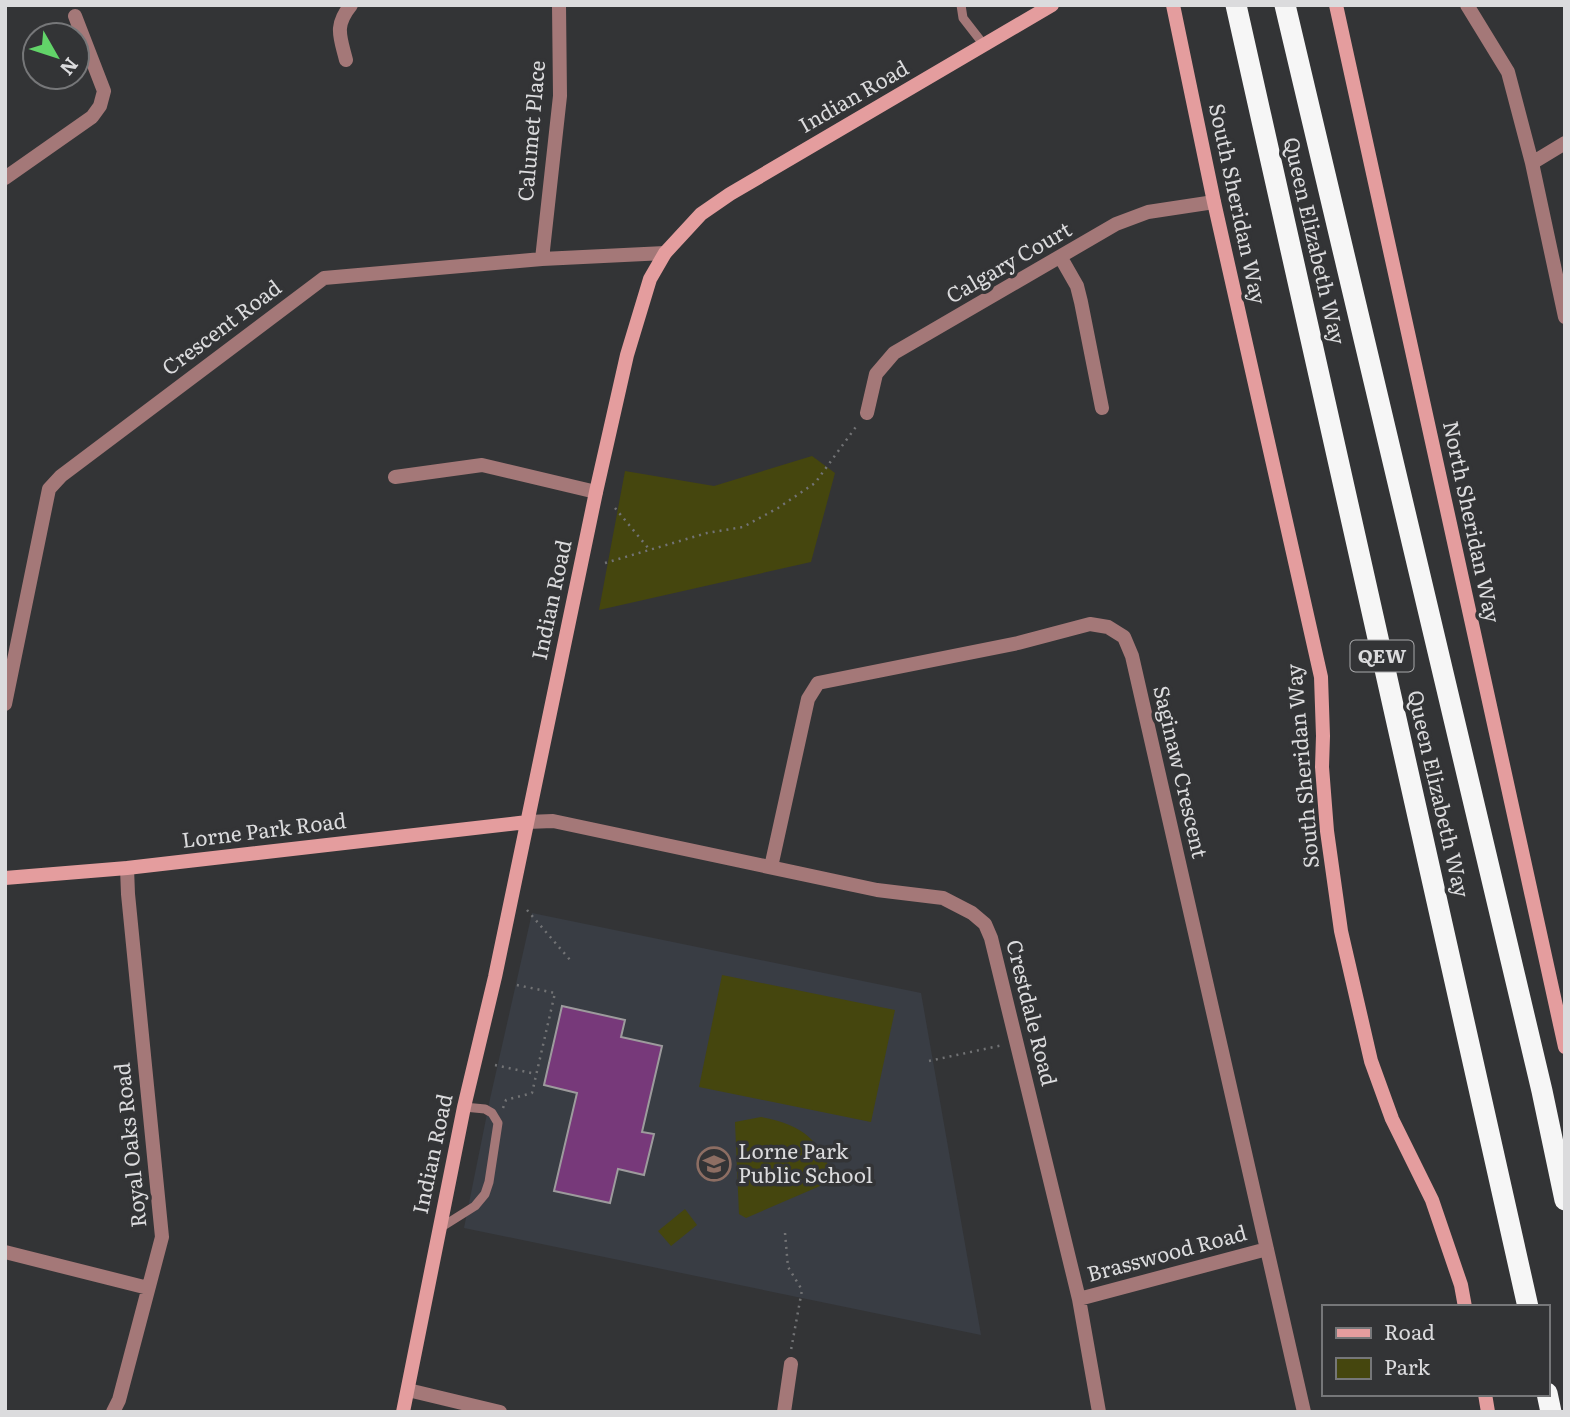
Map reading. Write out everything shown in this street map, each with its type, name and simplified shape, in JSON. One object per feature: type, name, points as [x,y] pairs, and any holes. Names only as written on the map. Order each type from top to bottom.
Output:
[{"type":"highway","name":"Queen Elizabeth Way","points":[[1236,5],[1528,1305]]},
{"type":"highway","name":"Queen Elizabeth Way","points":[[1285,5],[1539,1077],[1565,1200]]},
{"type":"street","points":[[346,60],[339,30],[341,17],[351,5]]},
{"type":"street","name":"Calumet Place","points":[[542,259],[559,96],[559,5]]},
{"type":"street","name":"Indian Road","points":[[403,1412],[464,1107],[495,977],[596,492],[628,355],[650,279],[665,253],[701,214],[730,194],[1052,5]]},
{"type":"street","name":"South Sheridan Way","points":[[1173,5],[1214,202],[1321,677],[1326,831],[1341,931],[1371,1061],[1392,1119],[1432,1200],[1461,1285],[1465,1305]]},
{"type":"street","name":"North Sheridan Way","points":[[1336,5],[1565,1047]]},
{"type":"street","points":[[1467,5],[1508,72],[1532,163],[1565,317]]},
{"type":"street","points":[[5,178],[92,117],[100,106],[104,91],[75,16]]},
{"type":"street","points":[[1532,163],[1565,143]]},
{"type":"street","name":"Calgary Court","points":[[867,413],[876,374],[894,353],[1116,225],[1148,212],[1214,202]]},
{"type":"street","name":"Crescent Road","points":[[5,704],[49,489],[61,476],[324,278],[542,259],[665,253]]},
{"type":"street","points":[[1061,258],[1077,286],[1102,408]]},
{"type":"street","points":[[395,477],[482,464],[596,492]]},
{"type":"street","name":"Saginaw Crescent","points":[[771,867],[808,699],[818,683],[1018,643],[1090,624],[1108,627],[1124,637],[1132,656],[1304,1412]]},
{"type":"street","name":"Crestdale Road","points":[[527,821],[552,821],[877,890],[943,898],[972,913],[985,924],[1017,1041],[1079,1299],[1099,1412]]},
{"type":"street","name":"Lorne Park Road","points":[[5,878],[127,868],[527,821]]},
{"type":"street","name":"Royal Oaks Road","points":[[113,1412],[120,1401],[162,1237],[127,868]]},
{"type":"street","name":"Brasswood Road","points":[[1079,1299],[1267,1249]]},
{"type":"street","points":[[5,1252],[148,1288]]},
{"type":"street","points":[[784,1412],[791,1364]]},
{"type":"street","points":[[408,1390],[500,1412]]},
{"type":"lane","points":[[961,5],[963,18],[984,45]]},
{"type":"lane","points":[[440,1228],[474,1206],[485,1194],[498,1123],[492,1113],[485,1109],[464,1107]]},
{"type":"path","points":[[605,563],[706,533],[743,527],[778,508],[814,483],[867,413]]},
{"type":"path","points":[[615,508],[649,549]]},
{"type":"path","points":[[527,910],[571,961]]},
{"type":"path","points":[[498,1123],[506,1100],[532,1093],[555,993],[512,984]]},
{"type":"path","points":[[929,1061],[1017,1041]]},
{"type":"path","points":[[495,1065],[536,1074]]},
{"type":"path","points":[[785,1233],[788,1266],[802,1290],[791,1344],[791,1364]]},
{"type":"shaded area","name":"Lorne Park Public School","points":[[532,913],[921,993],[981,1335],[464,1228]]},
{"type":"green space","points":[[812,456],[835,473],[811,562],[599,610],[625,471],[714,486]]},
{"type":"green space","points":[[722,975],[895,1010],[871,1122],[699,1087]]},
{"type":"green space","points":[[761,1117],[788,1124],[808,1136],[823,1154],[834,1180],[746,1218],[739,1214],[735,1122]]},
{"type":"green space","points":[[685,1209],[697,1225],[671,1246],[658,1231]]},
{"type":"building","points":[[562,1006],[625,1020],[621,1037],[662,1046],[642,1132],[654,1134],[644,1175],[618,1169],[610,1203],[554,1191],[577,1093],[544,1085]]},
{"type":"place","name":"Lorne Park Public School","points":[[714,1164]]}]
